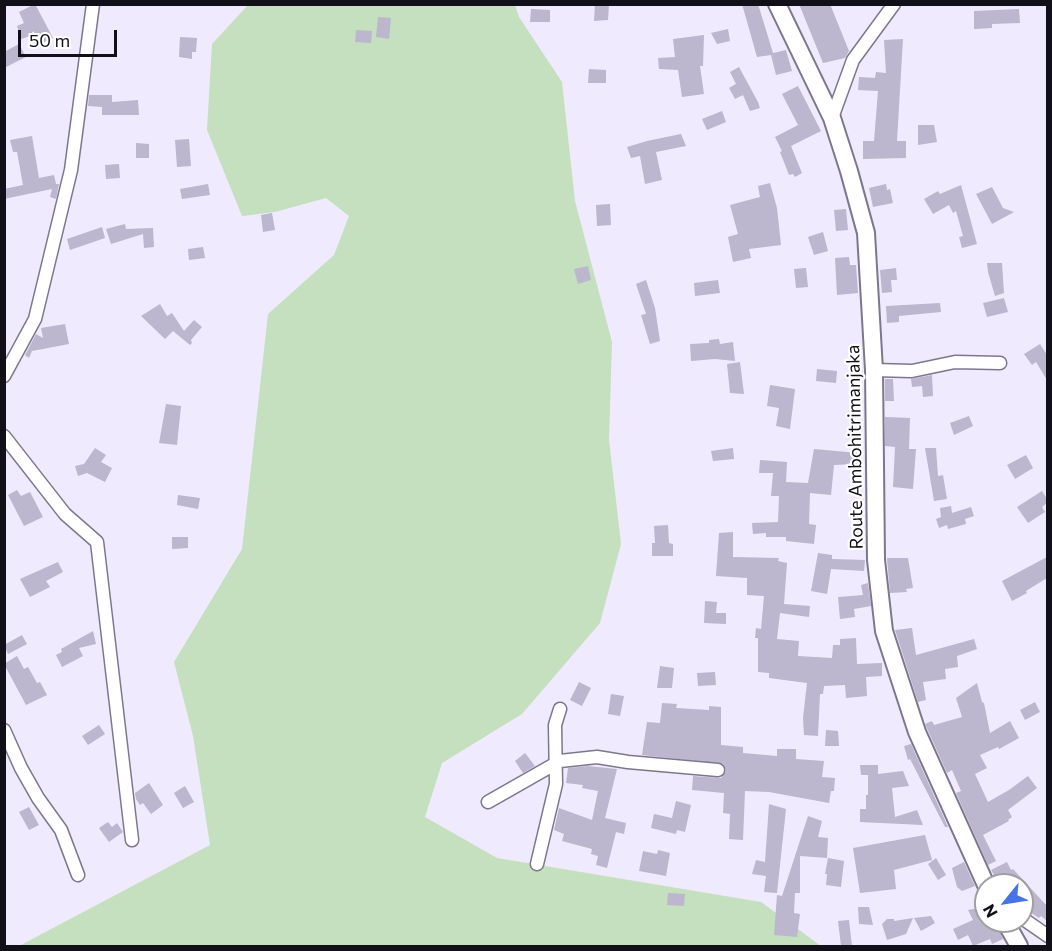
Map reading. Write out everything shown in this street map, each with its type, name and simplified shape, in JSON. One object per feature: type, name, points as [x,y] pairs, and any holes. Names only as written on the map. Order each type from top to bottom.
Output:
[{"type":"street","points":[[4,376],[35,319],[71,170],[93,4]]},
{"type":"street","name":"Route Ambohitrimanjaka","points":[[777,4],[832,118],[866,232],[874,370],[876,560],[884,631],[917,732],[981,873]]},
{"type":"street","points":[[832,118],[853,60],[894,4]]},
{"type":"street","points":[[874,370],[912,371],[955,362],[1000,363]]},
{"type":"street","points":[[4,436],[65,514],[97,542],[132,840]]},
{"type":"street","points":[[537,864],[556,784],[555,725],[560,709]]},
{"type":"street","points":[[4,730],[38,798],[61,830],[78,875]]},
{"type":"street","points":[[488,802],[556,764],[597,757],[718,770]]},
{"type":"street","points":[[1034,927],[1047,936]]},
{"type":"green space","points":[[248,5],[515,5],[519,17],[562,82],[575,201],[612,342],[609,440],[621,544],[600,623],[522,714],[442,763],[425,817],[497,858],[761,902],[821,946],[19,946],[210,845],[193,736],[174,662],[242,549],[268,314],[334,255],[349,216],[326,198],[275,212],[242,216],[207,130],[212,44]]},
{"type":"building","points":[[35,4],[53,38],[42,43],[37,34],[21,39],[17,26],[24,23],[19,12]]},
{"type":"building","points":[[595,4],[609,4],[608,20],[594,21]]},
{"type":"building","points":[[742,4],[758,4],[773,53],[786,50],[792,71],[776,75],[771,55],[757,57]]},
{"type":"building","points":[[799,4],[830,4],[849,51],[845,58],[823,63]]},
{"type":"building","points":[[531,9],[550,10],[550,22],[530,22]]},
{"type":"building","points":[[1019,9],[1020,23],[992,24],[992,28],[974,29],[974,11]]},
{"type":"building","points":[[378,17],[391,18],[389,39],[376,37]]},
{"type":"building","points":[[728,29],[730,41],[717,44],[711,33]]},
{"type":"building","points":[[356,30],[372,31],[371,43],[355,42]]},
{"type":"building","points":[[704,35],[703,66],[700,66],[704,94],[682,97],[678,70],[659,69],[658,58],[675,57],[673,39]]},
{"type":"building","points":[[180,37],[197,38],[196,52],[192,52],[192,59],[179,57]]},
{"type":"building","points":[[903,39],[897,141],[906,141],[906,158],[863,159],[863,141],[874,141],[878,91],[858,90],[859,77],[875,78],[876,72],[886,73],[884,40]]},
{"type":"building","points":[[19,44],[26,57],[4,68],[4,52]]},
{"type":"building","points":[[739,67],[760,108],[750,111],[743,95],[735,99],[729,88],[736,84],[730,72]]},
{"type":"building","points":[[589,69],[606,70],[606,83],[588,83]]},
{"type":"building","points":[[798,86],[821,131],[791,146],[802,173],[795,177],[793,174],[789,175],[775,137],[798,125],[782,94]]},
{"type":"building","points":[[89,95],[112,95],[112,102],[138,100],[139,115],[102,115],[102,107],[88,106]]},
{"type":"building","points":[[722,111],[726,122],[707,130],[702,119]]},
{"type":"building","points":[[918,125],[934,125],[937,142],[918,145]]},
{"type":"building","points":[[681,134],[686,146],[656,152],[662,180],[645,184],[640,156],[631,158],[627,147]]},
{"type":"building","points":[[32,136],[39,178],[54,175],[56,184],[59,184],[56,199],[50,197],[52,189],[4,199],[4,189],[23,185],[17,152],[13,152],[10,140]]},
{"type":"building","points":[[189,139],[191,166],[177,167],[175,140]]},
{"type":"building","points":[[136,143],[149,144],[149,158],[136,158]]},
{"type":"building","points":[[119,164],[120,178],[106,179],[105,165]]},
{"type":"building","points":[[770,183],[777,208],[781,245],[749,249],[751,258],[733,262],[728,237],[738,234],[730,205],[760,197],[758,186]]},
{"type":"building","points":[[208,184],[210,195],[182,199],[180,189]]},
{"type":"building","points":[[886,184],[887,190],[890,189],[893,203],[873,207],[869,188]]},
{"type":"building","points":[[961,185],[977,244],[962,248],[959,237],[963,236],[956,211],[953,213],[949,205],[933,214],[924,199],[938,191],[940,194]]},
{"type":"building","points":[[992,187],[1003,208],[1014,212],[992,224],[976,194]]},
{"type":"building","points":[[610,204],[611,225],[597,226],[596,205]]},
{"type":"building","points":[[846,209],[848,230],[836,231],[834,210]]},
{"type":"building","points":[[272,213],[275,230],[263,232],[261,215]]},
{"type":"building","points":[[125,224],[126,229],[153,228],[154,247],[144,248],[143,234],[111,244],[106,229]]},
{"type":"building","points":[[102,227],[105,238],[70,250],[67,239]]},
{"type":"building","points":[[823,232],[828,251],[814,255],[808,237]]},
{"type":"building","points":[[203,247],[205,258],[189,260],[188,249]]},
{"type":"building","points":[[849,257],[850,265],[856,265],[858,293],[837,295],[835,258]]},
{"type":"building","points":[[987,263],[1002,263],[1004,293],[995,296]]},
{"type":"building","points":[[588,266],[591,280],[578,284],[574,269]]},
{"type":"building","points":[[806,268],[808,287],[796,288],[794,269]]},
{"type":"building","points":[[896,268],[897,280],[891,280],[892,292],[882,293],[880,270]]},
{"type":"building","points":[[646,280],[655,308],[660,341],[650,344],[641,315],[646,314],[636,284]]},
{"type":"building","points":[[718,280],[720,293],[695,296],[694,283]]},
{"type":"building","points":[[1004,298],[1008,312],[987,317],[983,303]]},
{"type":"building","points":[[940,303],[941,312],[899,316],[899,322],[887,323],[886,306]]},
{"type":"building","points":[[160,304],[167,316],[172,313],[184,331],[194,320],[202,327],[191,340],[190,345],[173,331],[165,339],[141,316]]},
{"type":"building","points":[[65,324],[69,344],[32,351],[29,358],[25,355],[36,334],[43,338],[41,328]]},
{"type":"building","points":[[719,339],[720,344],[733,342],[735,361],[715,359],[691,361],[690,344],[709,343],[709,340]]},
{"type":"building","points":[[1040,344],[1047,355],[1047,380],[1036,362],[1032,365],[1024,354]]},
{"type":"building","points":[[740,362],[744,394],[730,393],[727,364]]},
{"type":"building","points":[[817,369],[837,371],[836,383],[816,381]]},
{"type":"building","points":[[932,375],[933,396],[923,397],[922,386],[912,387],[911,379]]},
{"type":"building","points":[[885,379],[893,379],[894,401],[885,401]]},
{"type":"building","points":[[770,385],[795,389],[790,429],[776,426],[779,408],[767,406]]},
{"type":"building","points":[[166,404],[181,406],[177,445],[159,443]]},
{"type":"building","points":[[969,416],[973,426],[954,435],[950,423]]},
{"type":"building","points":[[885,417],[910,418],[909,449],[916,449],[913,489],[893,487],[895,447],[885,446]]},
{"type":"building","points":[[95,448],[106,455],[101,462],[112,468],[105,482],[87,473],[78,476],[75,466],[84,464]]},
{"type":"building","points":[[733,448],[734,459],[713,461],[711,451]]},
{"type":"building","points":[[925,448],[936,448],[938,476],[943,475],[947,499],[934,501]]},
{"type":"building","points":[[814,449],[858,453],[858,464],[834,465],[831,495],[810,493],[809,524],[816,525],[814,544],[786,541],[786,537],[766,537],[766,533],[753,534],[752,523],[778,522],[779,496],[771,496],[773,473],[759,473],[760,460],[787,462],[786,482],[808,483]]},
{"type":"building","points":[[1026,455],[1033,468],[1015,479],[1007,465]]},
{"type":"building","points":[[17,490],[21,496],[30,492],[43,517],[24,526],[8,495]]},
{"type":"building","points":[[1042,491],[1047,499],[1047,503],[1042,507],[1045,512],[1028,523],[1017,507]]},
{"type":"building","points":[[178,495],[200,498],[198,509],[177,505]]},
{"type":"building","points":[[951,506],[952,513],[971,507],[974,516],[965,519],[966,524],[948,529],[947,525],[939,528],[936,519],[941,517],[940,508]]},
{"type":"building","points":[[668,525],[669,543],[673,544],[673,556],[652,556],[652,543],[655,543],[654,526]]},
{"type":"building","points":[[733,532],[733,557],[779,558],[778,561],[787,563],[784,604],[810,606],[809,617],[780,613],[777,639],[799,641],[798,656],[832,658],[833,645],[840,645],[840,639],[856,638],[857,664],[882,663],[882,676],[866,677],[867,696],[846,698],[845,685],[824,686],[823,694],[820,694],[818,736],[804,735],[803,718],[807,683],[769,678],[769,673],[758,672],[758,638],[755,638],[756,628],[761,629],[764,596],[747,595],[747,578],[716,576],[719,533]]},
{"type":"building","points":[[172,537],[188,537],[188,548],[172,549]]},
{"type":"building","points":[[818,553],[832,555],[832,559],[865,560],[864,571],[831,569],[827,594],[811,591]]},
{"type":"building","points":[[1047,557],[1047,578],[1012,601],[1002,581]]},
{"type":"building","points":[[887,558],[908,558],[913,588],[906,589],[907,592],[890,593]]},
{"type":"building","points":[[58,562],[63,572],[46,581],[50,587],[30,597],[20,579]]},
{"type":"building","points":[[868,583],[871,606],[854,609],[855,617],[840,619],[838,597],[863,595],[861,585]]},
{"type":"building","points":[[705,601],[717,602],[716,613],[726,613],[726,624],[704,623]]},
{"type":"building","points":[[912,628],[916,655],[974,639],[977,649],[957,656],[958,667],[945,669],[946,679],[923,682],[926,700],[918,702],[895,630]]},
{"type":"building","points":[[93,631],[96,644],[79,648],[83,656],[62,667],[56,655],[62,652],[61,649]]},
{"type":"building","points":[[22,635],[27,644],[8,654],[4,645]]},
{"type":"building","points":[[17,656],[24,669],[28,667],[37,683],[40,682],[47,695],[26,705],[4,664]]},
{"type":"building","points":[[660,666],[674,668],[672,688],[657,688]]},
{"type":"building","points":[[715,672],[716,685],[698,686],[697,673]]},
{"type":"building","points":[[579,682],[591,688],[582,706],[570,700]]},
{"type":"building","points":[[977,683],[990,733],[1010,721],[1019,738],[999,749],[998,747],[980,755],[987,768],[975,774],[988,802],[1028,776],[1037,788],[1008,810],[1012,817],[1009,821],[983,835],[996,861],[988,865],[956,793],[961,791],[952,770],[947,773],[925,724],[932,721],[934,725],[962,717],[956,698]]},
{"type":"building","points":[[611,694],[624,696],[620,716],[608,714]]},
{"type":"building","points":[[1035,702],[1040,712],[1025,720],[1020,710]]},
{"type":"building","points":[[662,703],[677,704],[676,708],[709,710],[709,706],[721,707],[721,745],[743,747],[743,753],[777,756],[777,749],[796,749],[796,759],[824,761],[822,777],[835,778],[834,791],[831,791],[829,803],[769,792],[745,791],[743,840],[729,839],[730,814],[723,813],[724,793],[692,790],[693,776],[721,778],[726,771],[723,764],[642,755],[647,722],[660,723]]},
{"type":"building","points":[[99,725],[105,734],[88,745],[82,736]]},
{"type":"building","points":[[826,730],[838,731],[839,746],[825,746]]},
{"type":"building","points":[[911,744],[948,827],[945,827],[910,759],[908,760],[904,746]]},
{"type":"building","points":[[525,753],[535,766],[523,773],[515,761]]},
{"type":"building","points":[[860,765],[878,765],[878,774],[903,771],[909,786],[892,788],[895,817],[917,810],[923,825],[860,822],[860,809],[866,809],[868,775],[861,775]]},
{"type":"building","points":[[588,766],[617,769],[605,818],[626,823],[624,834],[616,832],[607,868],[596,865],[598,856],[591,854],[592,849],[562,841],[564,834],[554,830],[559,808],[592,820],[598,791],[582,788],[583,785],[566,783],[568,768]]},
{"type":"building","points":[[149,783],[163,805],[151,814],[143,803],[140,805],[135,793]]},
{"type":"building","points":[[185,786],[194,802],[183,808],[174,793]]},
{"type":"building","points":[[676,801],[691,805],[685,832],[677,830],[676,834],[651,828],[654,814],[672,818]]},
{"type":"building","points":[[769,804],[786,809],[777,893],[764,892],[766,876],[752,874],[756,860],[765,862]]},
{"type":"building","points":[[29,807],[39,825],[29,830],[19,812]]},
{"type":"building","points":[[808,816],[822,821],[818,837],[828,838],[827,858],[800,856],[800,893],[795,893],[794,913],[800,914],[797,937],[774,935],[777,895],[782,896]]},
{"type":"building","points":[[108,822],[112,827],[117,823],[123,832],[109,842],[99,828]]},
{"type":"building","points":[[925,835],[932,860],[894,870],[896,889],[860,893],[853,848]]},
{"type":"building","points":[[658,850],[670,853],[666,876],[639,871],[643,851],[657,854]]},
{"type":"building","points":[[828,858],[844,861],[841,887],[826,885],[827,874],[825,874]]},
{"type":"building","points":[[936,858],[946,875],[938,880],[928,864]]},
{"type":"building","points":[[964,862],[974,886],[962,891],[957,887],[952,868]]},
{"type":"building","points":[[1007,862],[1011,870],[1013,869],[1017,873],[993,873],[991,870]]},
{"type":"building","points":[[1034,892],[1047,906],[1047,921],[1041,916],[1039,918],[1034,915]]},
{"type":"building","points":[[668,893],[685,894],[684,906],[667,905]]},
{"type":"building","points":[[858,907],[869,907],[873,925],[859,924]]},
{"type":"building","points":[[974,909],[974,933],[1000,933],[1003,939],[992,944],[990,939],[973,946],[968,935],[958,940],[953,929],[973,920],[968,910]]},
{"type":"building","points":[[931,916],[935,923],[921,931],[914,918]]},
{"type":"building","points":[[913,918],[906,934],[887,940],[882,924],[887,919],[894,919],[894,921]]},
{"type":"building","points":[[849,920],[852,946],[841,946],[838,921]]}]
